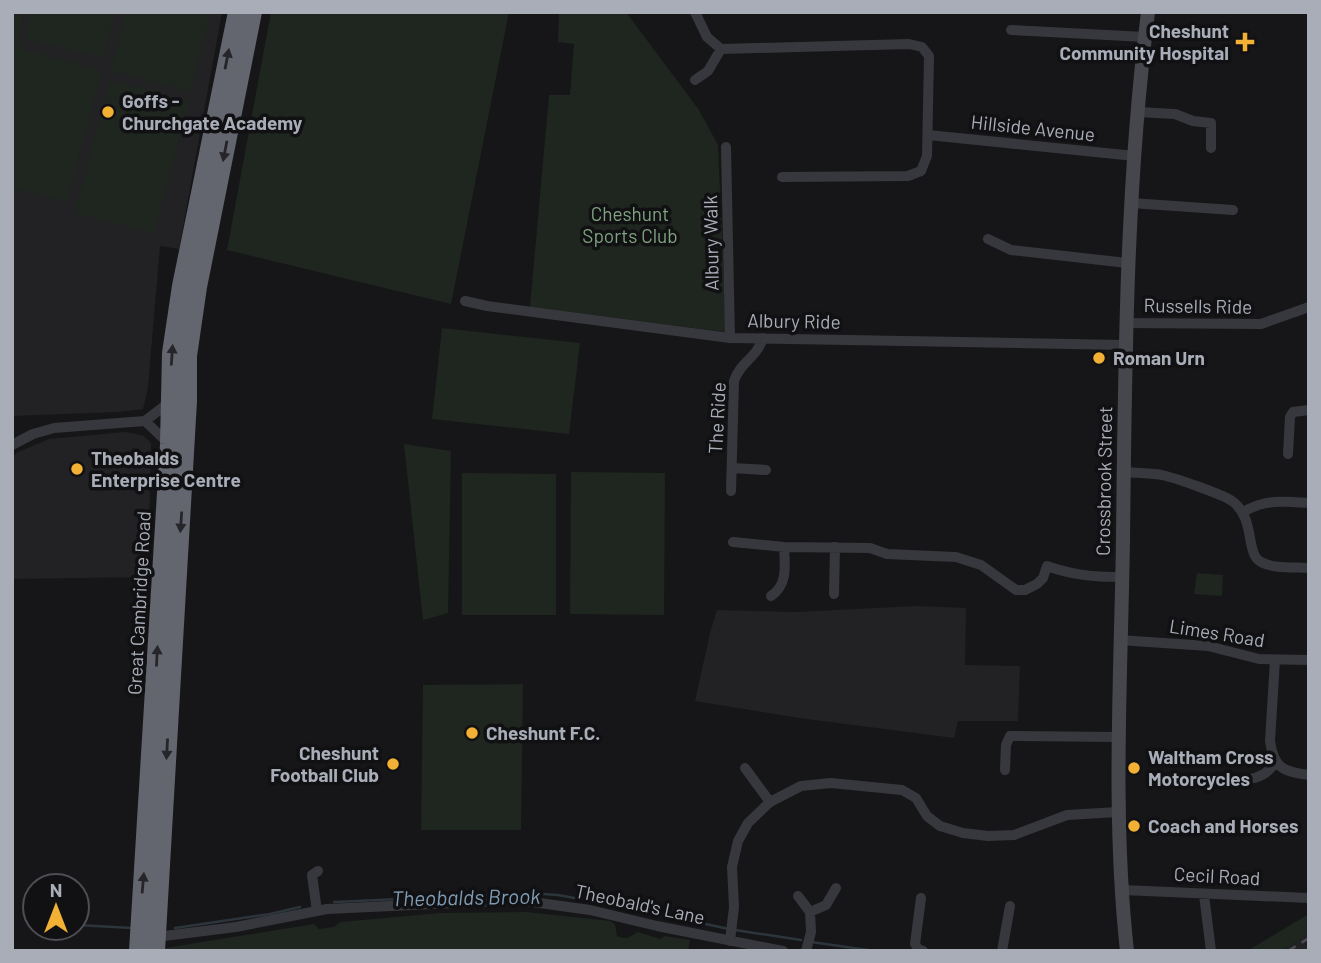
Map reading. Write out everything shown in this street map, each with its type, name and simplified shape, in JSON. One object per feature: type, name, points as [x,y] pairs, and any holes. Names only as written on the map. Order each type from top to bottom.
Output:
[{"type":"highway","name":"Great Cambridge Road","points":[[138,951],[169,444],[171,353],[181,286],[237,12]]},
{"type":"highway","name":"Great Cambridge Road","points":[[156,944],[188,401],[188,356],[198,286],[253,12]]},
{"type":"main road","name":"Crossbrook Street","points":[[1127,951],[1118,812],[1125,323],[1131,203],[1148,12]]},
{"type":"street","points":[[695,12],[707,37],[722,49],[917,45],[927,53],[930,62],[928,135],[925,165],[921,171],[913,175],[782,177]]},
{"type":"street","points":[[1012,30],[1145,37]]},
{"type":"street","points":[[695,80],[708,71],[722,49]]},
{"type":"street","points":[[1138,112],[1175,114],[1193,121],[1211,123],[1211,148]]},
{"type":"street","name":"Hillside Avenue","points":[[928,135],[1135,156]]},
{"type":"street","name":"Albury Walk","points":[[726,147],[730,338]]},
{"type":"street","points":[[1131,203],[1233,210]]},
{"type":"street","points":[[988,239],[1011,250],[1127,263]]},
{"type":"street","name":"Albury Ride","points":[[465,301],[730,338],[1125,345]]},
{"type":"street","name":"Russells Ride","points":[[1125,323],[1261,324],[1309,307]]},
{"type":"street","name":"The Ride","points":[[731,491],[734,381],[740,369],[755,356],[763,338]]},
{"type":"street","points":[[12,445],[33,434],[54,428],[145,421],[171,400]]},
{"type":"street","points":[[1288,454],[1290,417],[1293,412],[1309,410]]},
{"type":"street","points":[[145,421],[169,444]]},
{"type":"street","name":"The Ride","points":[[732,468],[766,470]]},
{"type":"street","points":[[1124,472],[1166,476],[1233,501],[1248,522],[1254,556],[1260,562],[1309,568]]},
{"type":"street","points":[[1243,512],[1272,500],[1309,503]]},
{"type":"street","points":[[733,542],[784,547],[870,548],[887,554],[956,557],[981,565],[1016,590],[1025,590],[1037,584],[1047,566],[1090,577],[1121,577]]},
{"type":"street","points":[[771,596],[778,591],[783,581],[784,547]]},
{"type":"street","points":[[834,594],[835,547]]},
{"type":"street","name":"Limes Road","points":[[1119,640],[1208,646],[1259,659],[1309,660]]},
{"type":"street","points":[[1275,660],[1269,741],[1275,762],[1290,772],[1309,775]]},
{"type":"street","points":[[1005,770],[1006,745],[1010,736],[1118,737]]},
{"type":"street","points":[[1228,780],[1258,778],[1268,773],[1275,762]]},
{"type":"street","points":[[745,768],[770,802]]},
{"type":"street","points":[[731,932],[734,906],[731,878],[735,850],[748,823],[770,802],[792,789],[831,783],[892,789],[911,794],[927,816],[940,826],[963,833],[999,837],[1022,833],[1059,817],[1118,812]]},
{"type":"street","points":[[316,906],[312,875],[318,871]]},
{"type":"street","points":[[810,912],[826,905],[836,888]]},
{"type":"street","name":"Cecil Road","points":[[1123,890],[1309,898]]},
{"type":"street","points":[[1204,895],[1211,951]]},
{"type":"street","points":[[798,896],[810,912],[811,932],[807,945]]},
{"type":"street","points":[[921,898],[915,944],[923,951]]},
{"type":"street","name":"Theobald's Lane","points":[[156,944],[316,906],[518,900],[590,910],[657,926],[731,932],[783,951]]},
{"type":"street","points":[[1002,951],[1010,906]]},
{"type":"shaded area","name":"Goffs - Churchgate Academy","points":[[12,12],[222,12],[179,249],[160,246],[148,387],[143,409],[12,416]]},
{"type":"shaded area","name":"Theobalds Enterprise Centre","points":[[126,432],[144,436],[151,443],[148,577],[12,579],[12,458],[16,453],[49,439]]},
{"type":"shaded area","points":[[917,606],[966,608],[965,665],[1020,666],[1018,721],[958,721],[954,738],[799,718],[695,701],[717,610],[796,612]]},
{"type":"shaded area","points":[[1309,933],[1309,949],[1281,951]]},
{"type":"green space","points":[[31,12],[115,12],[103,58],[24,38]]},
{"type":"green space","points":[[126,12],[211,12],[190,92],[111,71]]},
{"type":"green space","points":[[271,12],[509,12],[451,304],[227,250]]},
{"type":"green space","name":"Cheshunt Sports Club","points":[[559,12],[626,12],[699,110],[718,145],[726,332],[530,307],[549,95],[570,95],[574,44],[558,42]]},
{"type":"green space","points":[[12,13],[24,16],[18,40],[24,50],[102,70],[67,202],[12,188]]},
{"type":"green space","points":[[110,80],[189,101],[154,233],[75,213]]},
{"type":"green space","points":[[442,328],[580,343],[569,434],[432,419]]},
{"type":"green space","points":[[404,444],[451,451],[448,613],[423,620]]},
{"type":"green space","points":[[571,472],[665,473],[664,615],[570,614]]},
{"type":"green space","points":[[462,473],[556,474],[556,615],[462,615]]},
{"type":"green space","points":[[1197,573],[1223,575],[1222,596],[1194,594]]},
{"type":"green space","name":"Cheshunt F.C.","points":[[523,684],[521,830],[421,830],[423,685]]},
{"type":"green space","points":[[526,912],[611,921],[615,925],[617,936],[623,938],[638,932],[660,939],[665,936],[690,940],[688,951],[166,951],[165,948],[314,924],[319,929],[334,927],[340,922],[441,913]]},
{"type":"green space","points":[[1309,914],[1309,933],[1281,951],[1247,951]]},
{"type":"waterway","name":"Theobalds Brook","points":[[334,902],[529,893],[558,895],[640,910]]},
{"type":"waterway","name":"Theobalds Brook","points":[[175,928],[300,907]]},
{"type":"waterway","name":"Theobalds Brook","points":[[650,912],[729,929]]},
{"type":"waterway","name":"Theobalds Brook","points":[[91,926],[132,928]]},
{"type":"waterway","name":"Theobalds Brook","points":[[735,930],[801,940]]},
{"type":"waterway","name":"Theobalds Brook","points":[[811,942],[875,951]]},
{"type":"railway","points":[[1288,951],[1309,938]]},
{"type":"place","name":"Cheshunt Community Hospital","points":[[1245,42]]},
{"type":"place","name":"Goffs - Churchgate Academy","points":[[108,112]]},
{"type":"place","name":"Roman Urn","points":[[1099,358]]},
{"type":"place","name":"Theobalds Enterprise Centre","points":[[77,469]]},
{"type":"place","name":"Cheshunt F.C.","points":[[472,733]]},
{"type":"place","name":"Cheshunt Football Club","points":[[393,764]]},
{"type":"place","name":"Waltham Cross Motorcycles","points":[[1134,768]]},
{"type":"place","name":"Coach and Horses","points":[[1134,826]]}]
